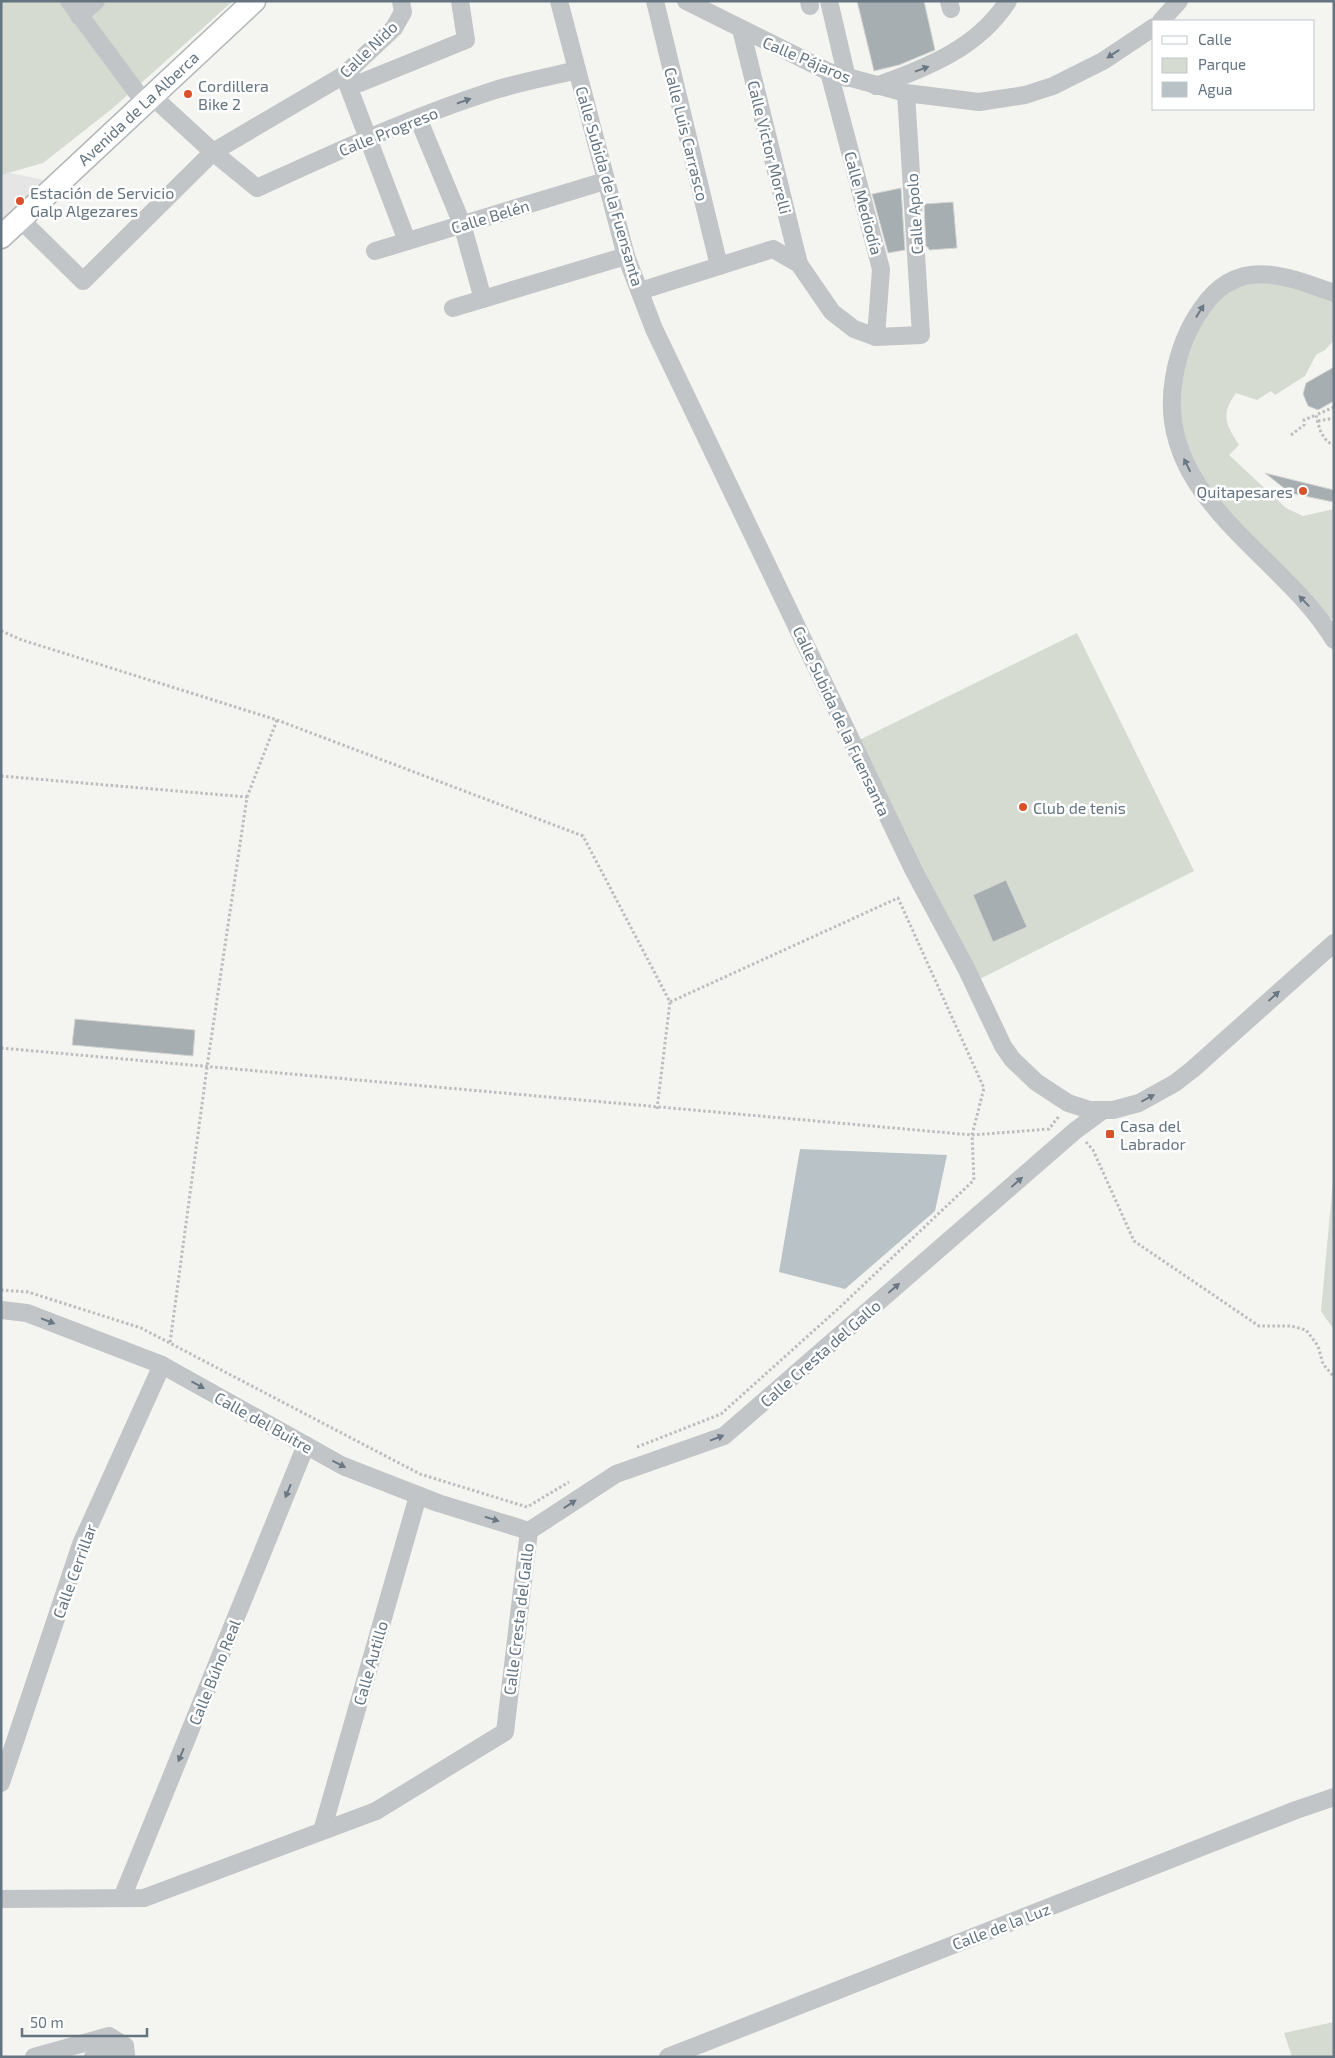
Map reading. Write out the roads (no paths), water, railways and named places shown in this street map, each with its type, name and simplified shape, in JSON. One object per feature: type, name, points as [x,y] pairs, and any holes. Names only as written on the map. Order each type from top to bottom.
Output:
[{"type":"main road","name":"Avenida de La Alberca","points":[[1,237],[254,1]]},
{"type":"street","points":[[68,1],[148,98],[213,152]]},
{"type":"street","points":[[79,16],[96,1]]},
{"type":"street","name":"Calle Nido","points":[[20,219],[83,281],[213,152],[344,76],[394,28],[403,12],[401,1]]},
{"type":"street","points":[[344,76],[360,84],[466,40],[460,1]]},
{"type":"street","name":"Calle Subida de la Fuensanta","points":[[559,1],[626,256],[654,329],[914,871],[966,968],[999,1039],[1023,1070],[1036,1082],[1068,1103],[1090,1110],[1102,1111],[1139,1103],[1175,1083],[1334,943]]},
{"type":"street","name":"Calle Luis Carrasco","points":[[654,1],[718,266]]},
{"type":"street","name":"Calle Pájaros","points":[[686,1],[741,30],[829,72],[906,93],[934,98],[979,102],[1025,95],[1078,74],[1152,28]]},
{"type":"street","points":[[830,1],[847,78]]},
{"type":"street","points":[[876,86],[950,56],[989,24],[1008,1]]},
{"type":"street","points":[[1162,20],[1179,1]]},
{"type":"street","name":"Calle Victor Morelli","points":[[741,30],[798,264]]},
{"type":"street","name":"Calle Progreso","points":[[213,152],[257,188],[368,138],[418,118],[494,90],[577,70]]},
{"type":"street","name":"Calle Mediodía","points":[[829,72],[881,269],[876,337]]},
{"type":"street","points":[[344,76],[407,241]]},
{"type":"street","name":"Calle Apolo","points":[[876,337],[921,335],[906,93]]},
{"type":"street","points":[[418,118],[462,224],[483,299]]},
{"type":"street","name":"Calle Belén","points":[[375,251],[606,181]]},
{"type":"street","points":[[640,291],[774,250],[798,264],[832,312],[854,328],[876,337]]},
{"type":"street","points":[[453,308],[626,256]]},
{"type":"street","points":[[1334,293],[1273,274],[1253,274],[1229,281],[1219,287],[1209,297],[1188,332],[1175,371],[1171,408],[1174,431],[1180,449],[1196,482],[1238,535],[1320,619],[1334,640]]},
{"type":"street","name":"Calle Cresta del Gallo","points":[[1,1899],[144,1898],[376,1811],[505,1732],[529,1530],[616,1474],[724,1436],[1076,1130],[1102,1111]]},
{"type":"street","name":"Calle del Buitre","points":[[1,1310],[27,1313],[162,1365],[343,1466],[418,1496],[529,1530]]},
{"type":"street","name":"Calle Cerrillar","points":[[1,1783],[81,1544],[162,1365]]},
{"type":"street","name":"Calle Búho Real","points":[[122,1898],[306,1446]]},
{"type":"street","name":"Calle Autillo","points":[[322,1831],[418,1496]]},
{"type":"street","name":"Calle de la Luz","points":[[668,2057],[1296,1810],[1334,1797]]},
{"type":"street","points":[[34,2057],[109,2036],[126,2051]]},
{"type":"street","points":[[93,2057],[126,2051]]},
{"type":"water","points":[[800,1149],[947,1155],[935,1211],[845,1289],[779,1272]]},
{"type":"place","name":"Cordillera Bike 2","points":[[188,94]]},
{"type":"place","name":"Estación de Servicio Galp Algezares","points":[[20,201]]},
{"type":"place","name":"Quitapesares","points":[[1303,491]]},
{"type":"place","name":"Club de tenis","points":[[1023,807]]},
{"type":"place","name":"Casa del Labrador","points":[[1110,1134]]}]
